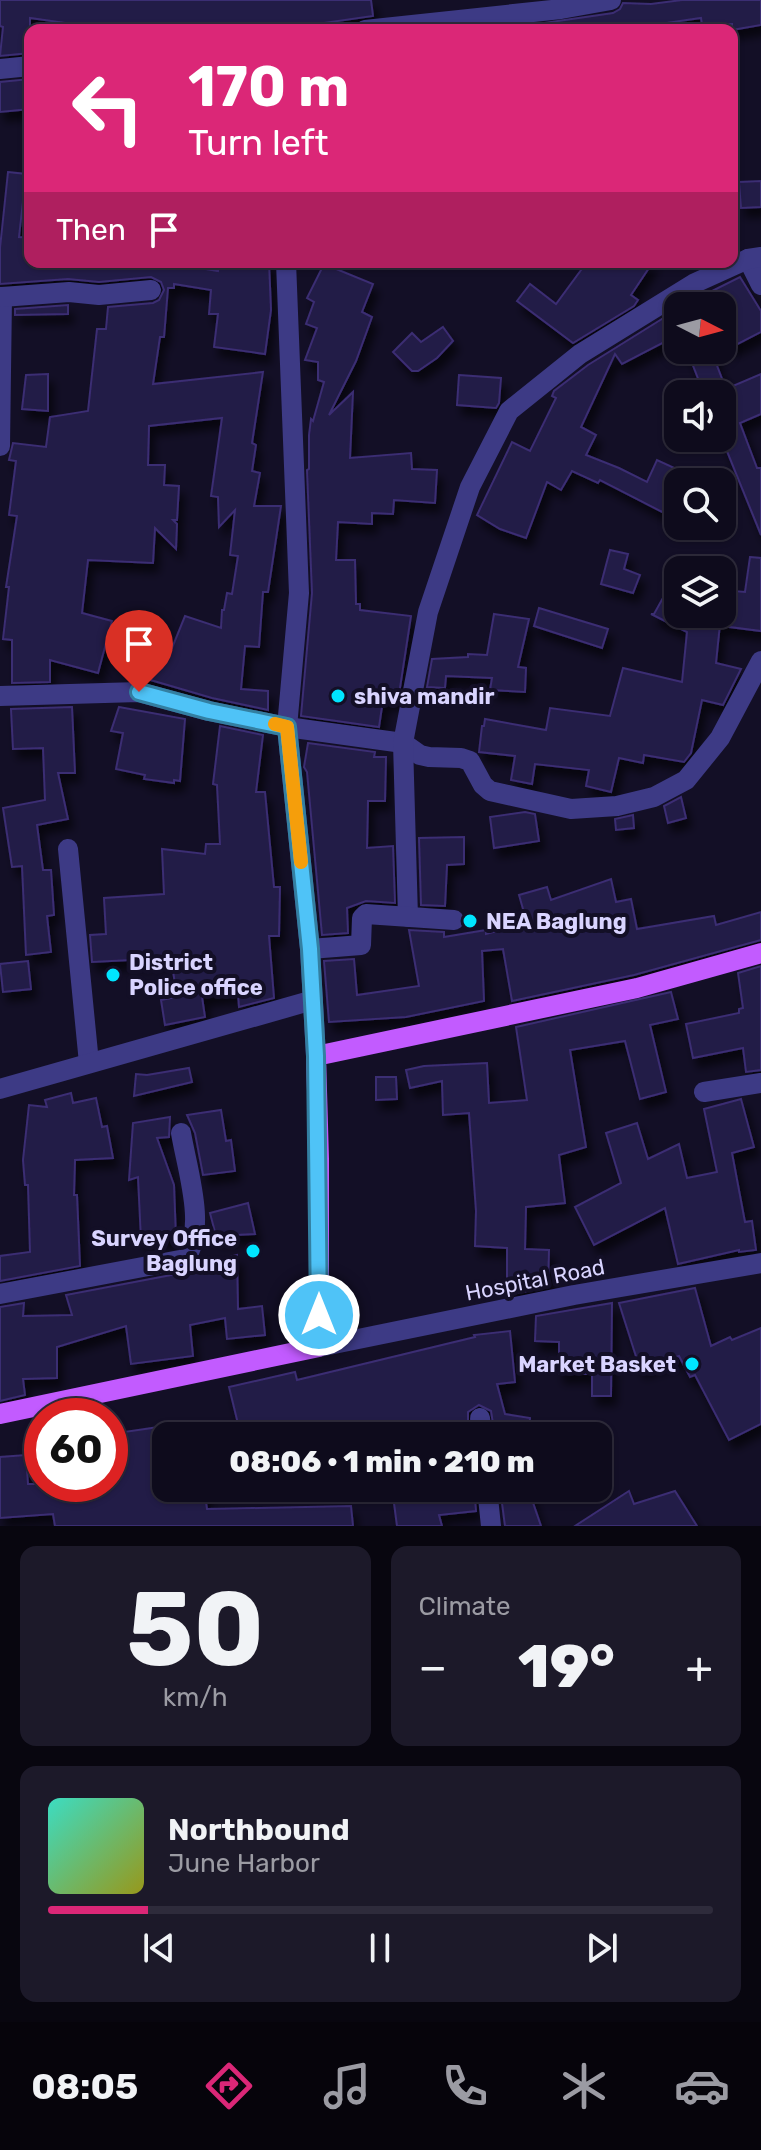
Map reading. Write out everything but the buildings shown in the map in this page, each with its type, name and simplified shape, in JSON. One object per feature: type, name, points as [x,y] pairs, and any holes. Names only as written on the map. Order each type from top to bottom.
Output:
[{"type":"main road","points":[[0,1414],[319,1347],[316,1056],[637,988],[761,953]]},
{"type":"street","points":[[421,24],[561,9],[611,0]]},
{"type":"street","points":[[0,69],[24,67]]},
{"type":"street","points":[[755,258],[761,285]]},
{"type":"street","points":[[286,268],[299,593],[287,727],[310,949],[316,1056]]},
{"type":"street","points":[[408,917],[403,743],[428,612],[470,487],[509,411],[580,354],[695,283],[731,268]]},
{"type":"street","points":[[0,446],[1,297],[69,292],[99,295],[151,290]]},
{"type":"street","points":[[0,696],[139,692],[287,727],[403,743],[420,755],[470,761],[483,785],[490,791],[571,809],[630,803],[654,797],[686,780],[720,738],[761,661]]},
{"type":"street","points":[[68,849],[89,1063]]},
{"type":"street","points":[[310,949],[361,945],[362,918],[366,914],[454,920]]},
{"type":"street","points":[[0,1089],[313,1000]]},
{"type":"street","points":[[704,1092],[761,1083]]},
{"type":"street","points":[[0,1294],[185,1259],[193,1248],[195,1210],[181,1133]]},
{"type":"street","name":"Hospital Road","points":[[319,1347],[574,1295],[761,1263]]},
{"type":"street","points":[[488,1502],[491,1526]]},
{"type":"slow traffic","points":[[275,724],[287,727],[301,862]]},
{"type":"place","name":"shiva mandir","points":[[338,696]]},
{"type":"place","name":"NEA Baglung","points":[[470,921]]},
{"type":"place","name":"District Police office","points":[[113,975]]},
{"type":"place","name":"Survey Office Baglung","points":[[253,1251]]},
{"type":"place","name":"Market Basket","points":[[692,1364]]},
{"type":"route","points":[[139,692],[287,727],[310,949],[316,1056],[319,1315]]}]
